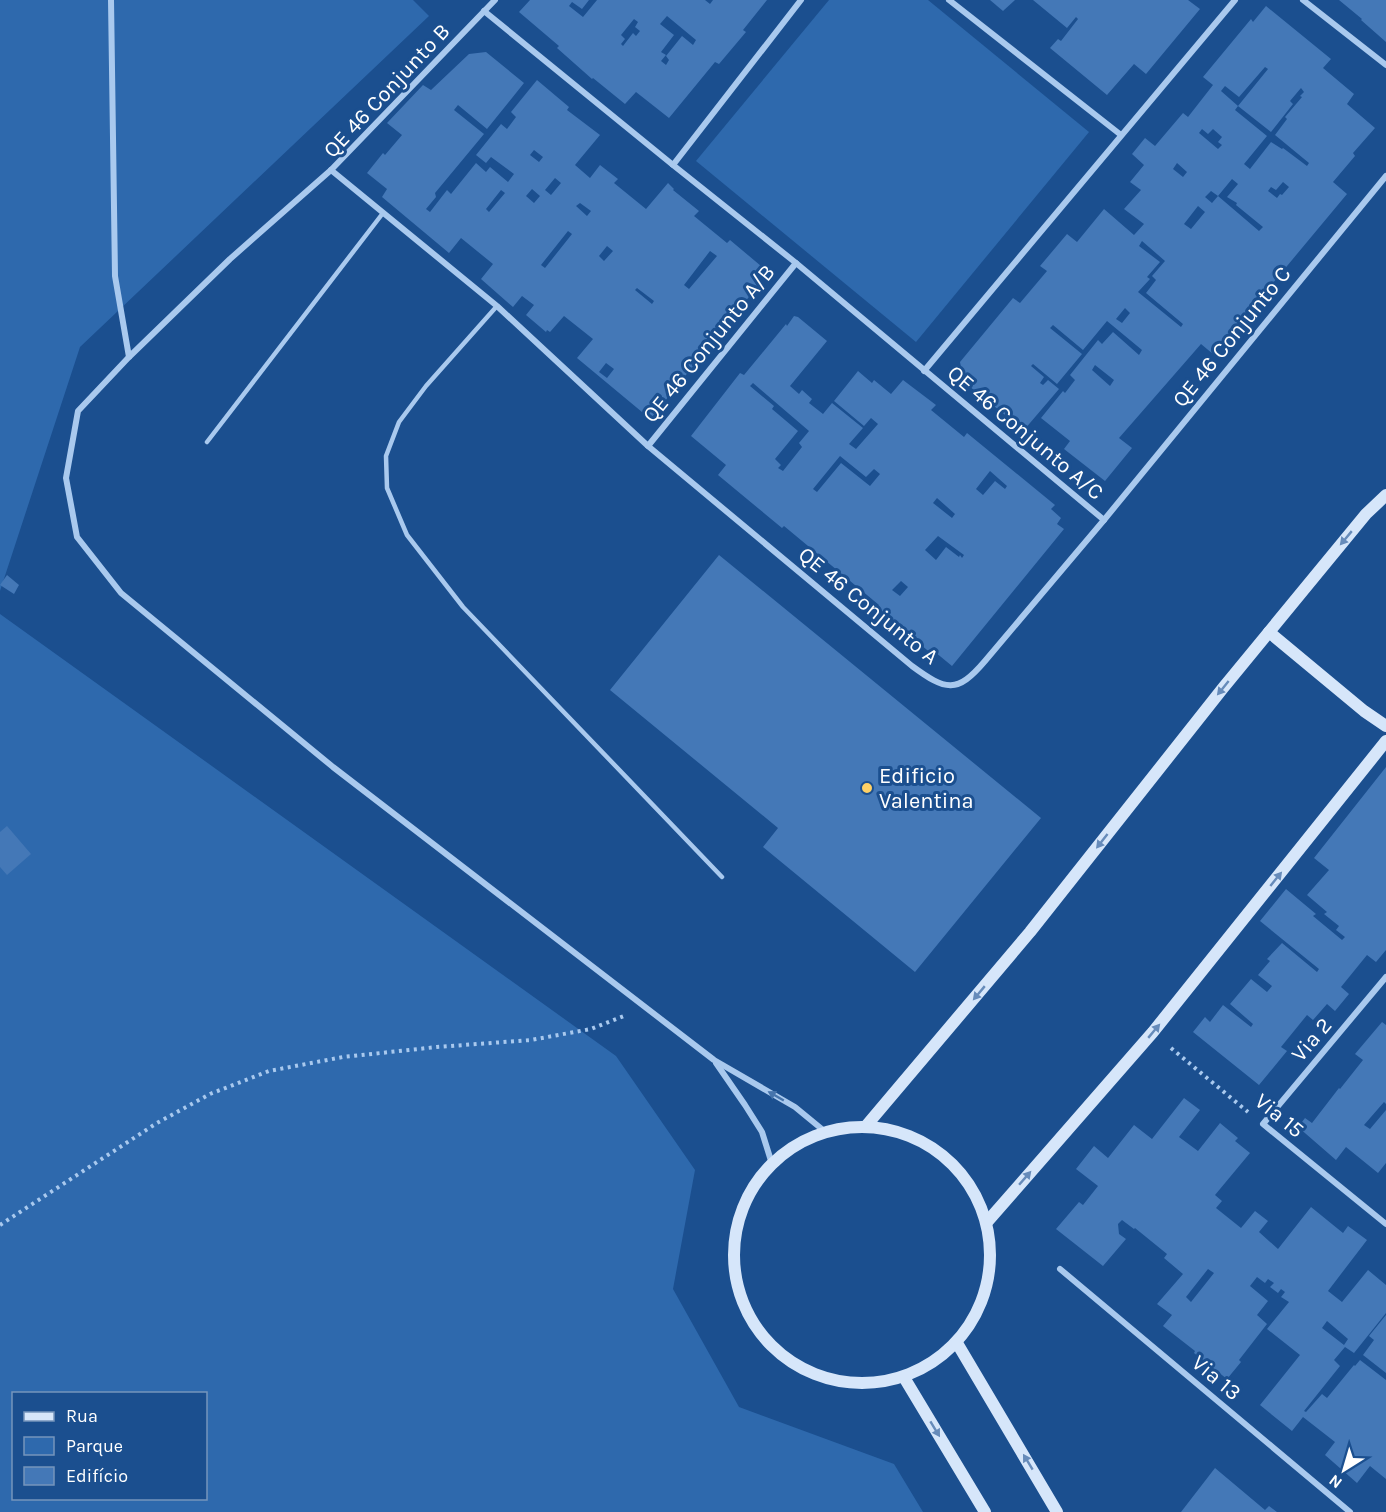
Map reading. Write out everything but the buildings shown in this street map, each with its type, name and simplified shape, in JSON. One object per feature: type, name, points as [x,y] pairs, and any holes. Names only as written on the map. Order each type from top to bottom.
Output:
[{"type":"street","points":[[111,0],[115,276],[129,357]]},
{"type":"street","name":"QE 46 Conjunto B","points":[[495,0],[331,170],[497,306],[648,446]]},
{"type":"street","points":[[484,11],[673,165],[801,0]]},
{"type":"street","points":[[949,0],[1120,135]]},
{"type":"street","points":[[924,371],[1235,0]]},
{"type":"street","points":[[1303,0],[1386,65]]},
{"type":"street","name":"QE 46 Conjunto A/B","points":[[673,165],[796,263],[924,371]]},
{"type":"street","points":[[331,170],[230,259],[129,357],[78,411],[66,478],[77,537],[121,593],[333,767],[714,1060],[795,1107],[823,1130]]},
{"type":"street","name":"QE 46 Conjunto C","points":[[1104,520],[1386,176]]},
{"type":"street","name":"QE 46 Conjunto A/B","points":[[648,446],[796,263]]},
{"type":"street","name":"QE 46 Conjunto A/C","points":[[924,371],[1104,520]]},
{"type":"street","name":"QE 46 Conjunto A","points":[[648,446],[912,666],[925,675],[952,686],[963,683],[974,675],[1104,520]]},
{"type":"street","points":[[866,1126],[1030,932],[1366,514],[1386,495]]},
{"type":"street","points":[[1269,632],[1364,711],[1386,726]]},
{"type":"street","points":[[987,1222],[1153,1032],[1386,741]]},
{"type":"street","name":"Via 2","points":[[1263,1124],[1386,976]]},
{"type":"street","points":[[714,1060],[762,1132],[772,1164]]},
{"type":"street","name":"Via 15","points":[[1263,1124],[1386,1224]]},
{"type":"street","points":[[866,1126],[907,1134],[942,1154],[970,1184],[987,1222],[991,1261],[984,1300],[957,1343],[949,1351],[905,1379],[890,1382],[847,1383],[806,1371],[770,1346],[745,1311],[733,1270],[735,1227],[751,1187],[772,1164],[823,1130],[866,1126]]},
{"type":"street","name":"Via 13","points":[[1060,1269],[1350,1512]]},
{"type":"street","points":[[957,1343],[1058,1512]]},
{"type":"street","points":[[905,1379],[985,1512]]},
{"type":"lane","points":[[207,442],[383,213]]},
{"type":"lane","points":[[497,306],[426,386],[399,422],[386,456],[387,488],[407,535],[463,607],[722,877]]},
{"type":"path","points":[[0,1225],[157,1123],[210,1094],[269,1071],[343,1057],[531,1040],[591,1029],[644,1008]]},
{"type":"path","name":"Via 15","points":[[1153,1032],[1263,1124]]},
{"type":"green space","points":[[0,0],[413,0],[429,16],[80,347],[0,591]]},
{"type":"green space","points":[[829,0],[928,0],[1089,132],[916,342],[696,161]]},
{"type":"green space","points":[[0,614],[616,1056],[695,1170],[673,1289],[739,1407],[894,1464],[923,1512],[0,1512]]},
{"type":"place","name":"Edificio Valentina","points":[[867,788]]}]
